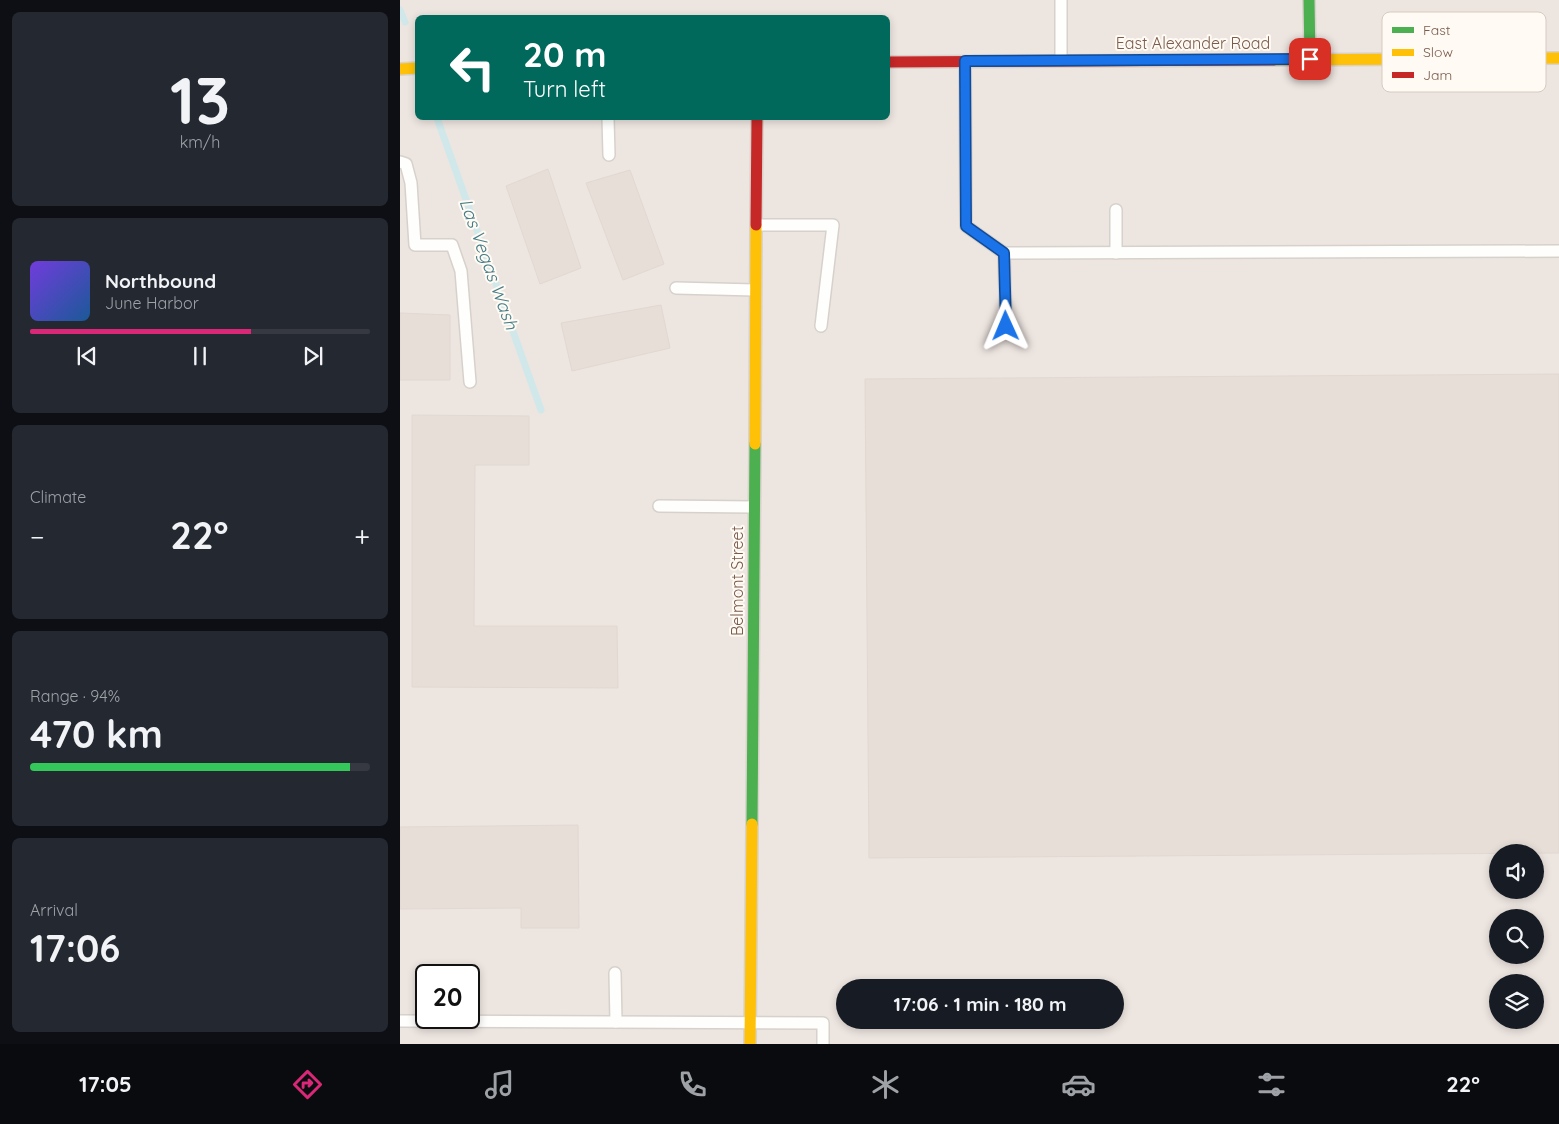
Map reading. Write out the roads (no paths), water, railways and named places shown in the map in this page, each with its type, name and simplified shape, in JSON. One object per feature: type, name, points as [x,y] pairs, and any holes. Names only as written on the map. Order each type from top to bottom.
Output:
[{"type":"street","points":[[1309,0],[1310,59]]},
{"type":"street","name":"East Alexander Road","points":[[1546,58],[1559,58]]},
{"type":"street","name":"East Alexander Road","points":[[890,62],[1382,59]]},
{"type":"street","points":[[400,69],[415,68]]},
{"type":"street","name":"Belmont Street","points":[[750,1044],[757,120]]},
{"type":"lane","points":[[1060,0],[1061,60]]},
{"type":"lane","points":[[965,61],[966,226],[1004,253],[1559,251]]},
{"type":"lane","points":[[608,120],[609,154]]},
{"type":"lane","points":[[400,162],[406,164],[411,183],[415,245],[452,245],[461,271],[470,382]]},
{"type":"lane","points":[[1116,210],[1116,253]]},
{"type":"lane","points":[[756,225],[832,225],[821,326]]},
{"type":"lane","points":[[1004,253],[1006,326]]},
{"type":"lane","points":[[676,288],[755,290]]},
{"type":"lane","points":[[659,506],[754,507]]},
{"type":"lane","points":[[615,973],[616,1022]]},
{"type":"lane","points":[[400,1021],[823,1023],[823,1044]]},
{"type":"waterway","name":"Las Vegas Wash","points":[[400,10],[405,22]]},
{"type":"waterway","name":"Las Vegas Wash","points":[[438,120],[541,410]]}]
